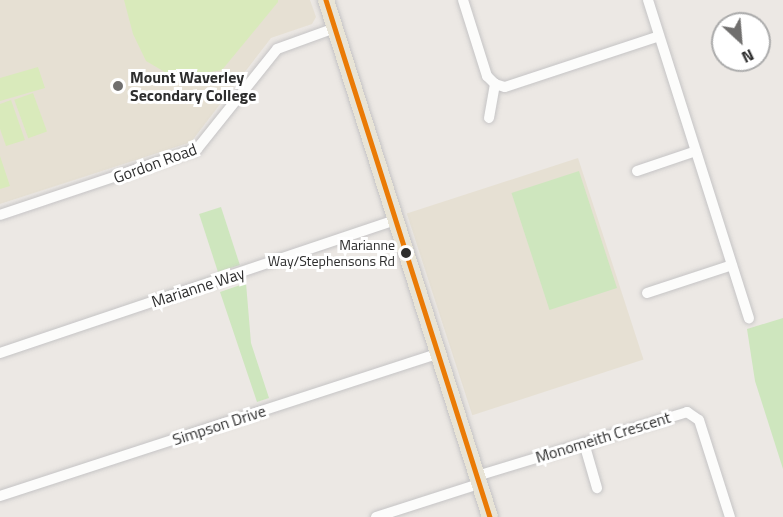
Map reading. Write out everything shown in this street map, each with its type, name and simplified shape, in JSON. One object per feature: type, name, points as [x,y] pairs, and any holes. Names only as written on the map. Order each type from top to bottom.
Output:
[{"type":"main road","points":[[326,0],[490,517]]},
{"type":"street","points":[[463,0],[487,76],[495,84],[505,87],[659,36]]},
{"type":"street","points":[[648,0],[749,318]]},
{"type":"street","name":"Gordon Road","points":[[0,215],[197,150],[277,49],[335,28]]},
{"type":"street","points":[[489,118],[495,84]]},
{"type":"street","points":[[637,171],[696,151]]},
{"type":"street","name":"Marianne Way","points":[[0,353],[396,220]]},
{"type":"street","points":[[647,293],[732,265]]},
{"type":"street","name":"Simpson Drive","points":[[0,496],[438,354]]},
{"type":"street","name":"Monomeith Crescent","points":[[376,517],[584,443],[681,413],[693,414],[701,426],[730,517]]},
{"type":"street","points":[[584,443],[597,488]]},
{"type":"shaded area","name":"Mount Waverley Secondary College","points":[[0,0],[310,0],[316,17],[312,24],[271,38],[191,142],[0,204]]},
{"type":"shaded area","points":[[578,158],[644,360],[472,415],[407,214]]},
{"type":"green space","points":[[124,0],[278,0],[278,2],[222,70],[175,78],[146,61],[133,34]]},
{"type":"green space","points":[[38,67],[45,88],[0,101],[0,78]]},
{"type":"green space","points":[[33,93],[47,132],[28,138],[14,100]]},
{"type":"green space","points":[[11,100],[25,140],[6,146],[0,129],[0,104]]},
{"type":"green space","points":[[0,156],[10,186],[0,189]]},
{"type":"green space","points":[[579,171],[617,288],[549,310],[511,193]]},
{"type":"green space","points":[[221,207],[240,265],[218,272],[199,214]]},
{"type":"green space","points":[[246,283],[251,343],[269,398],[257,402],[220,292]]},
{"type":"green space","points":[[783,318],[783,469],[755,381],[747,329]]},
{"type":"transit line","points":[[326,0],[490,517]]},
{"type":"place","name":"Mount Waverley Secondary College","points":[[118,86]]},
{"type":"place","name":"Marianne Way/Stephensons Rd","points":[[406,253]]}]
